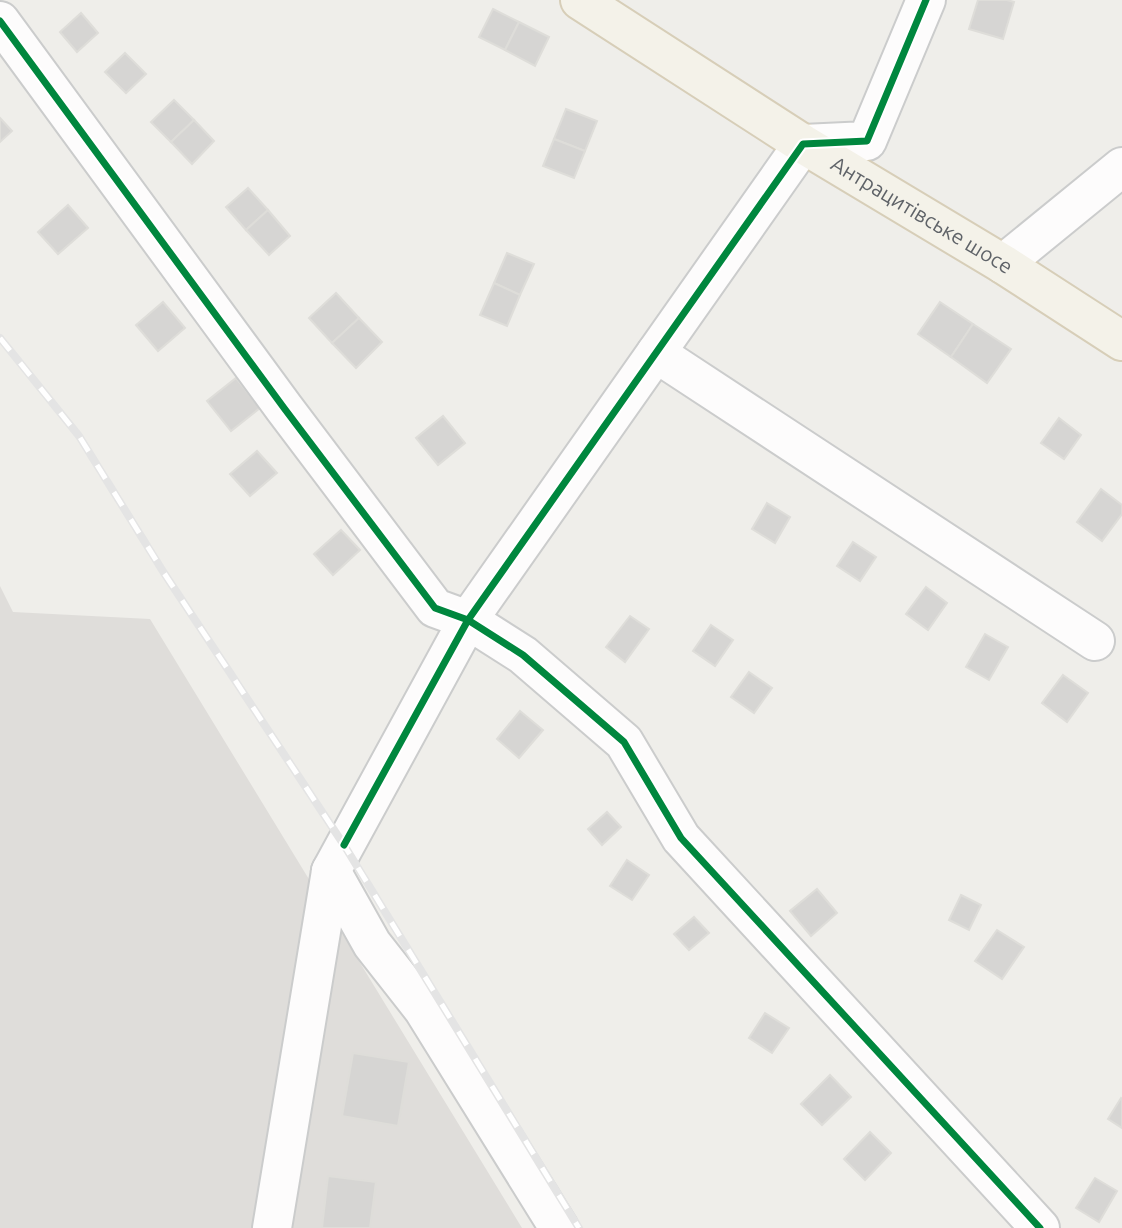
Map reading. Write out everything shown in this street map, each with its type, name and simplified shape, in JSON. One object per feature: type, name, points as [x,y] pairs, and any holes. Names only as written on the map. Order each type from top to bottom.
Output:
[{"type":"main road","name":"Антрацитівське шосе","points":[[580,0],[803,144],[1003,264],[1122,341]]},
{"type":"street","points":[[272,1228],[337,858],[468,620],[803,144],[867,141],[926,0]]},
{"type":"street","points":[[0,21],[276,397],[435,608],[468,620],[523,655],[624,742],[681,838],[1040,1228]]},
{"type":"street","points":[[1003,264],[1122,167]]},
{"type":"street","points":[[656,354],[1095,642]]},
{"type":"street","points":[[337,858],[372,944],[423,1009],[559,1228]]},
{"type":"shaded area","points":[[0,586],[13,612],[150,619],[522,1228],[0,1228]]},
{"type":"building","points":[[978,0],[1014,2],[1003,39],[969,29]]},
{"type":"building","points":[[493,9],[519,22],[505,50],[479,37]]},
{"type":"building","points":[[81,13],[98,33],[77,52],[60,32]]},
{"type":"building","points":[[519,22],[549,37],[535,66],[505,50]]},
{"type":"building","points":[[125,53],[146,74],[126,93],[105,72]]},
{"type":"building","points":[[174,100],[194,120],[171,142],[151,122]]},
{"type":"building","points":[[566,109],[597,121],[585,151],[554,139]]},
{"type":"building","points":[[0,118],[12,131],[0,142]]},
{"type":"building","points":[[194,120],[214,141],[192,164],[171,142]]},
{"type":"building","points":[[554,139],[585,151],[574,178],[543,166]]},
{"type":"building","points":[[248,188],[268,210],[246,230],[226,207]]},
{"type":"building","points":[[68,205],[88,228],[58,254],[38,232]]},
{"type":"building","points":[[268,210],[290,236],[269,255],[246,230]]},
{"type":"building","points":[[507,253],[534,264],[520,295],[494,283]]},
{"type":"building","points":[[494,283],[520,295],[507,326],[480,315]]},
{"type":"building","points":[[336,293],[359,318],[332,343],[309,318]]},
{"type":"building","points":[[163,302],[185,328],[158,351],[136,325]]},
{"type":"building","points":[[940,302],[973,324],[951,357],[918,334]]},
{"type":"building","points":[[359,318],[382,342],[356,368],[332,343]]},
{"type":"building","points":[[973,324],[1011,349],[987,383],[951,357]]},
{"type":"building","points":[[236,378],[260,408],[231,431],[207,401]]},
{"type":"building","points":[[443,416],[465,443],[438,465],[416,438]]},
{"type":"building","points":[[1059,418],[1081,435],[1064,459],[1041,443]]},
{"type":"building","points":[[257,451],[277,473],[250,496],[230,474]]},
{"type":"building","points":[[1101,489],[1122,505],[1122,514],[1102,541],[1077,522]]},
{"type":"building","points":[[767,503],[790,517],[775,543],[752,529]]},
{"type":"building","points":[[341,530],[360,550],[333,575],[314,554]]},
{"type":"building","points":[[853,542],[876,557],[860,581],[837,566]]},
{"type":"building","points":[[926,587],[947,603],[928,630],[906,614]]},
{"type":"building","points":[[630,616],[649,629],[625,662],[606,647]]},
{"type":"building","points":[[711,625],[733,640],[715,666],[693,651]]},
{"type":"building","points":[[985,634],[1008,647],[989,680],[966,667]]},
{"type":"building","points":[[749,672],[772,688],[754,713],[731,697]]},
{"type":"building","points":[[1063,675],[1088,693],[1067,722],[1042,703]]},
{"type":"building","points":[[520,711],[543,730],[519,758],[497,739]]},
{"type":"building","points":[[607,812],[621,827],[602,845],[588,829]]},
{"type":"building","points":[[627,860],[649,875],[632,900],[610,886]]},
{"type":"building","points":[[817,889],[837,913],[811,936],[790,911]]},
{"type":"building","points":[[961,895],[981,905],[969,930],[949,920]]},
{"type":"building","points":[[694,917],[709,933],[689,950],[674,934]]},
{"type":"building","points":[[997,930],[1024,947],[1002,979],[975,961]]},
{"type":"building","points":[[765,1013],[789,1028],[772,1053],[749,1038]]},
{"type":"building","points":[[353,1053],[409,1062],[398,1126],[342,1116]]},
{"type":"building","points":[[830,1075],[851,1097],[822,1125],[801,1104]]},
{"type":"building","points":[[1122,1099],[1122,1128],[1108,1119]]},
{"type":"building","points":[[870,1132],[891,1153],[865,1180],[844,1159]]},
{"type":"building","points":[[328,1176],[376,1182],[370,1228],[322,1228]]},
{"type":"building","points":[[1095,1178],[1117,1191],[1099,1222],[1076,1208]]},
{"type":"railway","points":[[0,338],[79,436],[164,573],[344,845],[579,1228]]},
{"type":"cycle path","points":[[344,845],[468,620],[803,144],[867,141],[926,0]]},
{"type":"cycle path","points":[[0,21],[284,408],[435,608],[468,620],[523,655],[624,742],[681,838],[1040,1228]]}]
